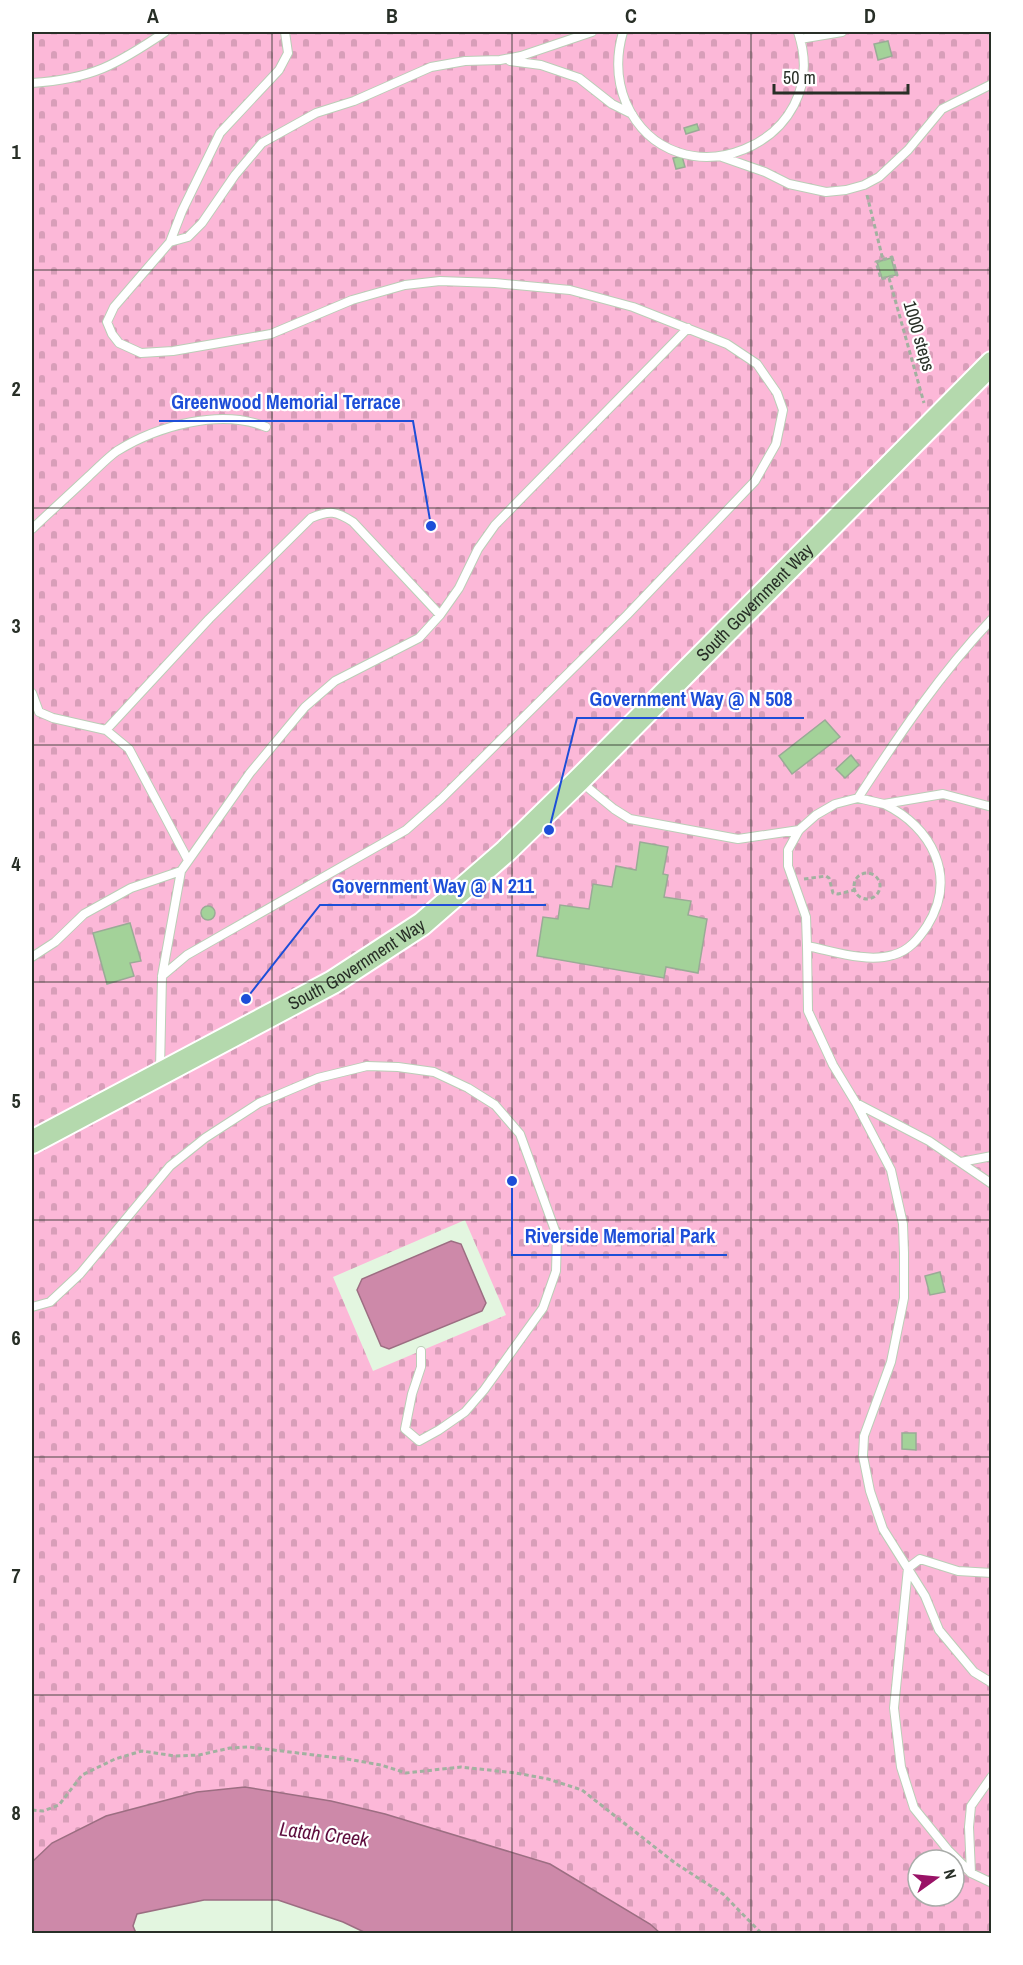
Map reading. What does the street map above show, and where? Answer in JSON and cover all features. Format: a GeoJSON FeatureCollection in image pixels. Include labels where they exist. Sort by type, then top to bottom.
{"type":"FeatureCollection","features":[{"type":"Feature","properties":{"kind":"main road","name":"South Government Way"},"geometry":{"type":"LineString","coordinates":[[32,1142],[333,982],[422,924],[506,851],[579,780],[992,363]]}},
{"type":"Feature","properties":{"kind":"lane"},"geometry":{"type":"LineString","coordinates":[[32,84],[63,81],[97,72],[128,57],[165,32]]}},
{"type":"Feature","properties":{"kind":"lane"},"geometry":{"type":"LineString","coordinates":[[162,976],[187,955],[406,830],[441,799],[619,623],[755,481],[776,444],[783,410],[777,393],[757,364],[727,344],[633,307],[570,290],[495,283],[440,281],[405,285],[352,300],[271,334],[173,351],[141,353],[119,343],[107,322],[114,307],[170,242],[182,211],[220,133],[279,70],[288,53],[285,32]]}},
{"type":"Feature","properties":{"kind":"lane"},"geometry":{"type":"LineString","coordinates":[[500,60],[521,56],[592,32]]}},
{"type":"Feature","properties":{"kind":"lane"},"geometry":{"type":"LineString","coordinates":[[623,32],[618,47],[617,69],[621,91],[633,115],[652,137],[666,146],[698,157],[721,156],[747,150],[762,142],[786,118],[801,88],[804,55],[799,35],[842,32]]}},
{"type":"Feature","properties":{"kind":"lane"},"geometry":{"type":"LineString","coordinates":[[170,242],[188,237],[202,224],[235,175],[262,143],[316,113],[354,101],[431,67],[465,61],[500,60],[541,65],[579,78],[612,104],[633,115]]}},
{"type":"Feature","properties":{"kind":"lane"},"geometry":{"type":"LineString","coordinates":[[721,156],[765,172],[789,184],[826,192],[846,190],[864,185],[879,177],[908,150],[942,109],[992,84]]}},
{"type":"Feature","properties":{"kind":"lane"},"geometry":{"type":"LineString","coordinates":[[160,1074],[162,976],[181,871],[250,772],[305,707],[335,681],[418,638],[440,615],[459,588],[478,549],[495,525],[621,399],[688,328]]}},
{"type":"Feature","properties":{"kind":"lane"},"geometry":{"type":"LineString","coordinates":[[32,529],[115,452],[136,441],[200,420],[227,418],[252,421],[266,427]]}},
{"type":"Feature","properties":{"kind":"lane"},"geometry":{"type":"LineString","coordinates":[[106,730],[208,619],[311,518],[323,513],[338,512],[353,522],[440,615]]}},
{"type":"Feature","properties":{"kind":"lane"},"geometry":{"type":"LineString","coordinates":[[858,798],[915,712],[963,650],[992,619]]}},
{"type":"Feature","properties":{"kind":"lane"},"geometry":{"type":"LineString","coordinates":[[32,693],[39,712],[53,718],[106,730],[129,749],[188,860]]}},
{"type":"Feature","properties":{"kind":"lane"},"geometry":{"type":"LineString","coordinates":[[579,780],[630,819],[738,839],[799,830]]}},
{"type":"Feature","properties":{"kind":"lane"},"geometry":{"type":"LineString","coordinates":[[884,804],[943,794],[992,807]]}},
{"type":"Feature","properties":{"kind":"lane"},"geometry":{"type":"LineString","coordinates":[[807,946],[875,958],[895,955],[918,941],[933,916],[940,893],[940,869],[932,846],[918,827],[900,812],[884,804],[858,798],[835,804],[816,815],[799,830],[788,850],[788,866],[806,917],[808,1011],[833,1065],[891,1170],[903,1224],[903,1298],[891,1362],[864,1436],[863,1456],[870,1491],[884,1529],[925,1596],[939,1630],[974,1672],[992,1683]]}},
{"type":"Feature","properties":{"kind":"lane"},"geometry":{"type":"LineString","coordinates":[[32,957],[55,942],[84,914],[131,888],[181,871]]}},
{"type":"Feature","properties":{"kind":"lane"},"geometry":{"type":"LineString","coordinates":[[32,1307],[50,1302],[80,1274],[170,1166],[205,1137],[259,1103],[318,1078],[367,1066],[398,1067],[434,1072],[468,1088],[495,1105],[520,1134],[557,1236],[556,1271],[543,1308],[508,1359],[465,1413],[419,1441],[405,1429],[412,1394],[421,1367],[421,1351]]}},
{"type":"Feature","properties":{"kind":"lane"},"geometry":{"type":"LineString","coordinates":[[856,1103],[920,1136],[992,1184]]}},
{"type":"Feature","properties":{"kind":"lane"},"geometry":{"type":"LineString","coordinates":[[961,1162],[992,1156]]}},
{"type":"Feature","properties":{"kind":"lane"},"geometry":{"type":"LineString","coordinates":[[992,1573],[958,1571],[920,1559],[908,1568],[894,1708],[902,1767],[914,1808],[948,1850],[971,1873],[992,1883]]}},
{"type":"Feature","properties":{"kind":"lane"},"geometry":{"type":"LineString","coordinates":[[971,1873],[969,1827],[971,1806],[992,1776]]}},
{"type":"Feature","properties":{"kind":"path"},"geometry":{"type":"LineString","coordinates":[[864,185],[883,259]]}},
{"type":"Feature","properties":{"kind":"path"},"geometry":{"type":"LineString","coordinates":[[892,258],[897,276],[889,278],[881,279],[876,262],[892,258]]}},
{"type":"Feature","properties":{"kind":"path","name":"1000 steps"},"geometry":{"type":"LineString","coordinates":[[889,278],[924,402]]}},
{"type":"Feature","properties":{"kind":"path"},"geometry":{"type":"LineString","coordinates":[[788,866],[802,880],[826,876],[829,878],[833,893],[855,890]]}},
{"type":"Feature","properties":{"kind":"path"},"geometry":{"type":"LineString","coordinates":[[863,874],[871,874],[880,882],[879,891],[869,899],[861,897],[855,890],[857,879],[863,874]]}},
{"type":"Feature","properties":{"kind":"path"},"geometry":{"type":"LineString","coordinates":[[32,1810],[42,1811],[60,1804],[82,1775],[115,1759],[142,1751],[175,1756],[200,1755],[230,1748],[249,1747],[347,1759],[381,1765],[406,1773],[461,1767],[516,1773],[548,1779],[582,1790],[675,1863],[723,1894],[762,1934]]}},
{"type":"Feature","properties":{"kind":"green space"},"geometry":{"type":"Polygon","coordinates":[[[32,32],[991,32],[991,1933],[660,1933],[650,1924],[550,1864],[385,1814],[52,1843],[32,1862],[32,32]],[[465,1220],[333,1277],[373,1371],[506,1315],[465,1220]]]}},
{"type":"Feature","properties":{"kind":"water"},"geometry":{"type":"Polygon","coordinates":[[[451,1241],[461,1244],[486,1303],[482,1311],[389,1349],[381,1346],[357,1290],[362,1279],[451,1241]]]}},
{"type":"Feature","properties":{"kind":"water","name":"Latah Creek"},"geometry":{"type":"Polygon","coordinates":[[[245,1787],[331,1801],[385,1814],[550,1864],[650,1924],[660,1933],[366,1933],[343,1922],[278,1900],[204,1900],[137,1914],[133,1926],[136,1933],[32,1933],[32,1862],[52,1843],[106,1816],[197,1792],[245,1787]]]}},
{"type":"Feature","properties":{"kind":"building"},"geometry":{"type":"Polygon","coordinates":[[[888,41],[892,56],[878,60],[874,44],[888,41]]]}},
{"type":"Feature","properties":{"kind":"building"},"geometry":{"type":"Polygon","coordinates":[[[697,124],[699,130],[686,134],[684,128],[697,124]]]}},
{"type":"Feature","properties":{"kind":"building"},"geometry":{"type":"Polygon","coordinates":[[[682,156],[685,167],[676,169],[673,158],[682,156]]]}},
{"type":"Feature","properties":{"kind":"building"},"geometry":{"type":"Polygon","coordinates":[[[891,258],[896,275],[882,278],[877,262],[891,258]]]}},
{"type":"Feature","properties":{"kind":"building"},"geometry":{"type":"Polygon","coordinates":[[[825,720],[840,737],[792,774],[779,756],[825,720]]]}},
{"type":"Feature","properties":{"kind":"building"},"geometry":{"type":"Polygon","coordinates":[[[851,755],[859,765],[845,778],[836,769],[851,755]]]}},
{"type":"Feature","properties":{"kind":"building"},"geometry":{"type":"Polygon","coordinates":[[[640,842],[668,847],[663,874],[668,875],[664,897],[691,901],[688,915],[707,919],[698,973],[666,967],[664,978],[537,956],[543,917],[558,919],[560,905],[589,909],[593,884],[612,887],[616,866],[636,870],[640,842]]]}},
{"type":"Feature","properties":{"kind":"building"},"geometry":{"type":"Polygon","coordinates":[[[205,906],[211,906],[215,913],[211,920],[205,920],[201,916],[201,910],[205,906]]]}},
{"type":"Feature","properties":{"kind":"building"},"geometry":{"type":"Polygon","coordinates":[[[130,923],[141,961],[130,963],[134,976],[107,984],[93,933],[130,923]]]}},
{"type":"Feature","properties":{"kind":"building"},"geometry":{"type":"Polygon","coordinates":[[[940,1272],[945,1292],[930,1295],[925,1276],[940,1272]]]}},
{"type":"Feature","properties":{"kind":"building"},"geometry":{"type":"Polygon","coordinates":[[[902,1433],[916,1433],[916,1450],[902,1449],[902,1433]]]}},
{"type":"Feature","properties":{"kind":"place","name":"Greenwood Memorial Terrace"},"geometry":{"type":"Point","coordinates":[431,526]}},
{"type":"Feature","properties":{"kind":"place","name":"Government Way @ N 508"},"geometry":{"type":"Point","coordinates":[549,830]}},
{"type":"Feature","properties":{"kind":"place","name":"Government Way @ N 211"},"geometry":{"type":"Point","coordinates":[246,999]}},
{"type":"Feature","properties":{"kind":"place","name":"Riverside Memorial Park"},"geometry":{"type":"Point","coordinates":[512,1181]}}]}
